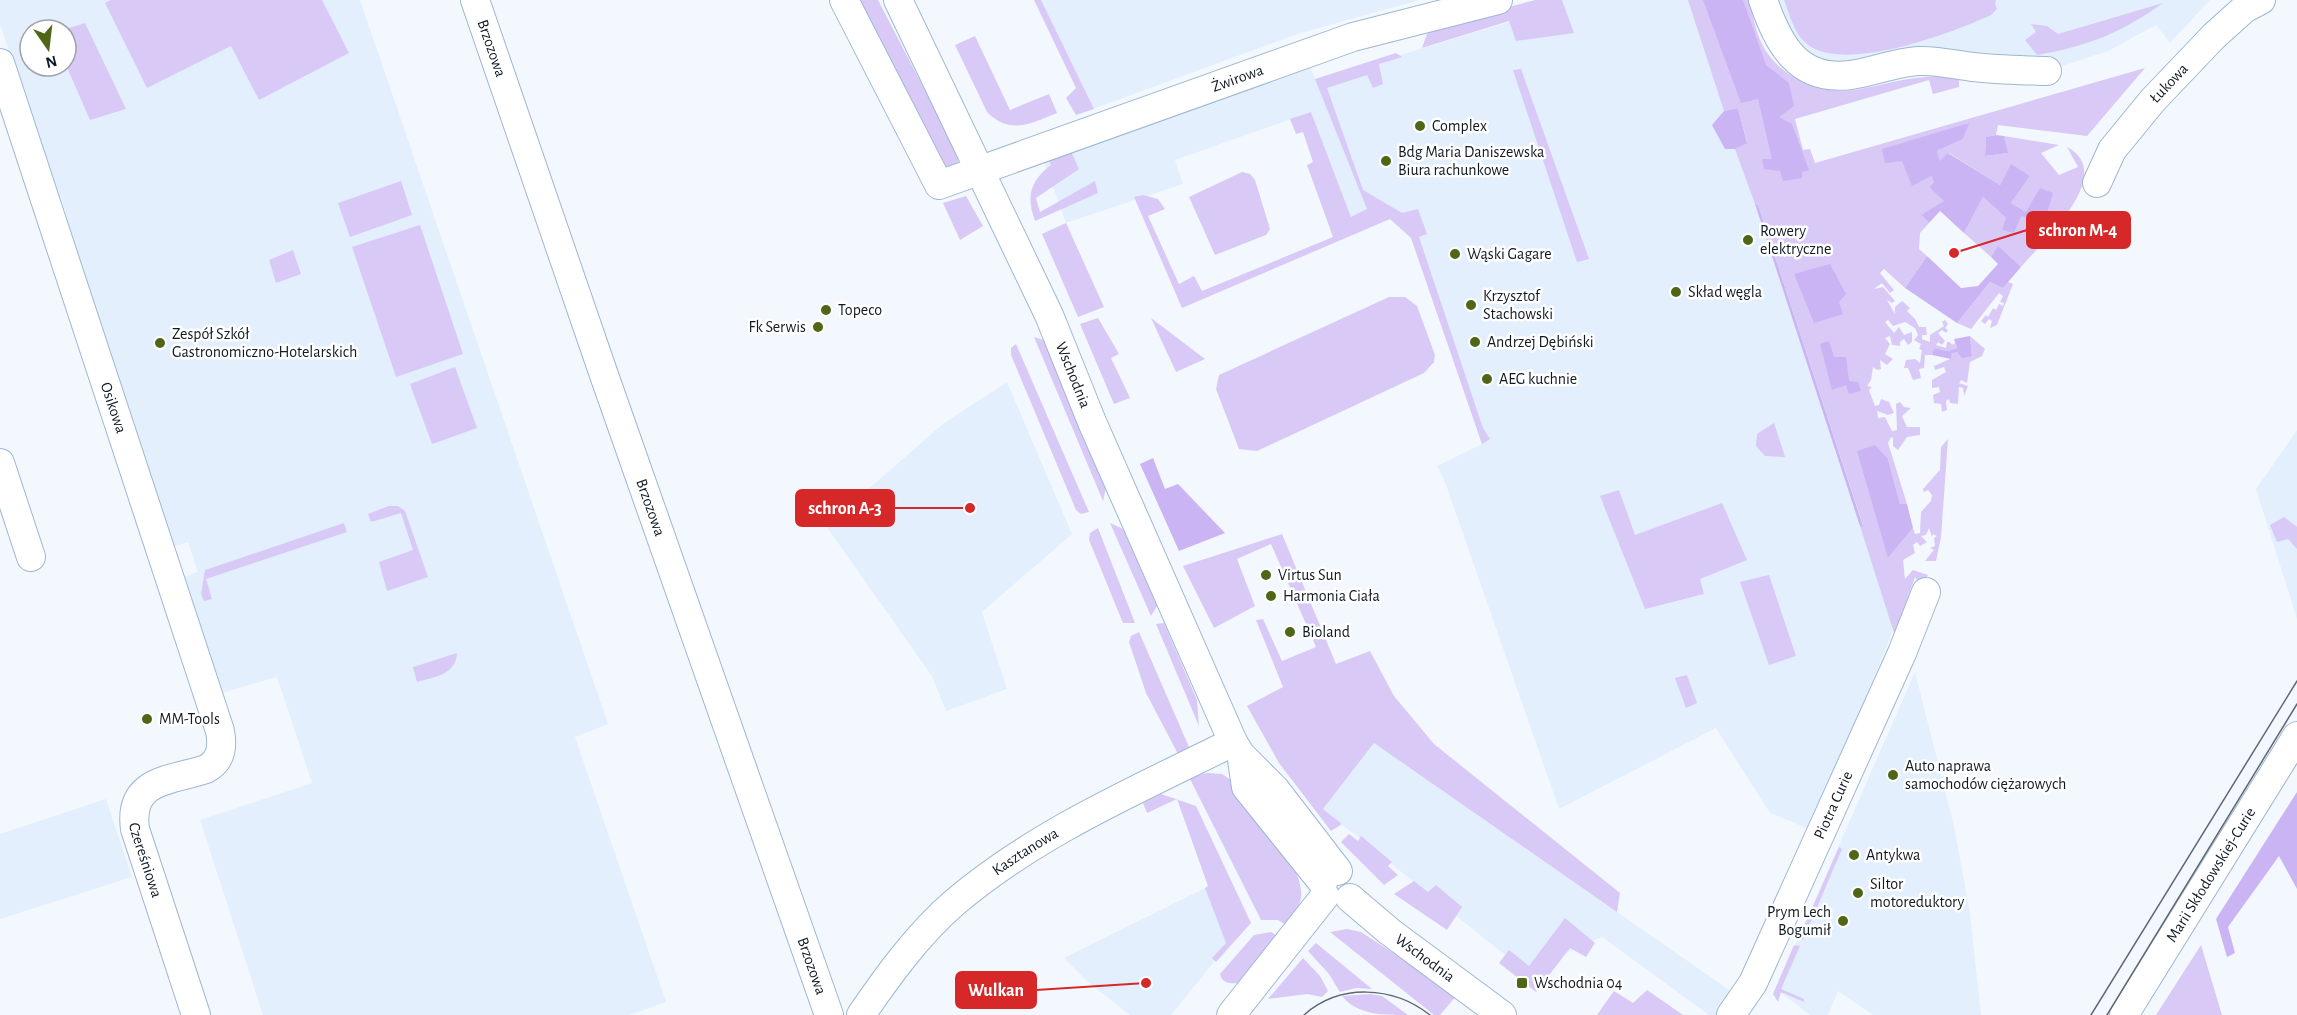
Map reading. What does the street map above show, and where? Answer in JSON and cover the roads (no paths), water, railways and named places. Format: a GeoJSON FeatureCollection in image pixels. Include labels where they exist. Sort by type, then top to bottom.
{"type":"FeatureCollection","features":[{"type":"Feature","properties":{"kind":"street","name":"Brzozowa"},"geometry":{"type":"LineString","coordinates":[[476,0],[600,364],[829,1015]]}},
{"type":"Feature","properties":{"kind":"street","name":"Żwirowa"},"geometry":{"type":"LineString","coordinates":[[844,0],[939,185],[1353,38],[1498,0]]}},
{"type":"Feature","properties":{"kind":"street","name":"Wschodnia"},"geometry":{"type":"LineString","coordinates":[[898,0],[1049,315],[1096,431],[1237,749],[1246,787],[1336,890],[1502,1015]]}},
{"type":"Feature","properties":{"kind":"street"},"geometry":{"type":"LineString","coordinates":[[1763,0],[1774,31],[1787,53],[1809,69],[1823,74],[1851,75],[1918,61],[1991,69],[2047,71]]}},
{"type":"Feature","properties":{"kind":"street","name":"Łukowa"},"geometry":{"type":"LineString","coordinates":[[2097,183],[2112,150],[2153,100],[2214,36],[2244,9],[2261,0]]}},
{"type":"Feature","properties":{"kind":"street","name":"Osikowa"},"geometry":{"type":"LineString","coordinates":[[0,63],[213,710],[221,736],[220,754]]}},
{"type":"Feature","properties":{"kind":"street"},"geometry":{"type":"LineString","coordinates":[[0,463],[31,557]]}},
{"type":"Feature","properties":{"kind":"street","name":"Piotra Curie"},"geometry":{"type":"LineString","coordinates":[[1731,1015],[1753,983],[1902,653],[1926,592]]}},
{"type":"Feature","properties":{"kind":"street","name":"Marii Skłodowskiej-Curie"},"geometry":{"type":"LineString","coordinates":[[2124,1015],[2297,736]]}},
{"type":"Feature","properties":{"kind":"street","name":"Kasztanowa"},"geometry":{"type":"LineString","coordinates":[[861,1015],[942,915],[979,884],[1058,831],[1237,749]]}},
{"type":"Feature","properties":{"kind":"street","name":"Czereśniowa"},"geometry":{"type":"LineString","coordinates":[[196,1015],[135,829],[135,806],[139,796],[148,788],[206,769],[214,764],[220,754]]}},
{"type":"Feature","properties":{"kind":"street"},"geometry":{"type":"LineString","coordinates":[[1231,1015],[1336,890]]}},
{"type":"Feature","properties":{"kind":"street"},"geometry":{"type":"LineString","coordinates":[[1242,1015],[1281,975],[1336,890]]}},
{"type":"Feature","properties":{"kind":"tram line"},"geometry":{"type":"LineString","coordinates":[[2091,1015],[2297,681]]}},
{"type":"Feature","properties":{"kind":"tram line"},"geometry":{"type":"LineString","coordinates":[[2107,1015],[2297,704]]}},
{"type":"Feature","properties":{"kind":"tram line"},"geometry":{"type":"LineString","coordinates":[[1304,1015],[1334,997],[1367,992],[1400,998],[1430,1015]]}},
{"type":"Feature","properties":{"kind":"place","name":"Complex"},"geometry":{"type":"Point","coordinates":[1420,126]}},
{"type":"Feature","properties":{"kind":"place","name":"Bdg Maria Daniszewska Biura rachunkowe"},"geometry":{"type":"Point","coordinates":[1386,161]}},
{"type":"Feature","properties":{"kind":"place","name":"Rowery elektryczne"},"geometry":{"type":"Point","coordinates":[1748,240]}},
{"type":"Feature","properties":{"kind":"place","name":"schron M-4"},"geometry":{"type":"Point","coordinates":[1954,253]}},
{"type":"Feature","properties":{"kind":"place","name":"Wąski Gagare"},"geometry":{"type":"Point","coordinates":[1455,254]}},
{"type":"Feature","properties":{"kind":"place","name":"Skład węgla"},"geometry":{"type":"Point","coordinates":[1676,292]}},
{"type":"Feature","properties":{"kind":"place","name":"Krzysztof Stachowski"},"geometry":{"type":"Point","coordinates":[1471,305]}},
{"type":"Feature","properties":{"kind":"place","name":"Topeco"},"geometry":{"type":"Point","coordinates":[826,310]}},
{"type":"Feature","properties":{"kind":"place","name":"Fk Serwis"},"geometry":{"type":"Point","coordinates":[818,327]}},
{"type":"Feature","properties":{"kind":"place","name":"Andrzej Dębiński"},"geometry":{"type":"Point","coordinates":[1475,342]}},
{"type":"Feature","properties":{"kind":"place","name":"Zespół Szkół Gastronomiczno-Hotelarskich"},"geometry":{"type":"Point","coordinates":[160,343]}},
{"type":"Feature","properties":{"kind":"place","name":"AEG kuchnie"},"geometry":{"type":"Point","coordinates":[1487,379]}},
{"type":"Feature","properties":{"kind":"place","name":"schron A-3"},"geometry":{"type":"Point","coordinates":[970,508]}},
{"type":"Feature","properties":{"kind":"place","name":"Virtus Sun"},"geometry":{"type":"Point","coordinates":[1266,575]}},
{"type":"Feature","properties":{"kind":"place","name":"Harmonia Ciała"},"geometry":{"type":"Point","coordinates":[1271,596]}},
{"type":"Feature","properties":{"kind":"place","name":"Bioland"},"geometry":{"type":"Point","coordinates":[1290,632]}},
{"type":"Feature","properties":{"kind":"place","name":"MM-Tools"},"geometry":{"type":"Point","coordinates":[147,719]}},
{"type":"Feature","properties":{"kind":"place","name":"Auto naprawa samochodów ciężarowych"},"geometry":{"type":"Point","coordinates":[1893,775]}},
{"type":"Feature","properties":{"kind":"place","name":"Antykwa"},"geometry":{"type":"Point","coordinates":[1854,855]}},
{"type":"Feature","properties":{"kind":"place","name":"Siltor motoreduktory"},"geometry":{"type":"Point","coordinates":[1858,893]}},
{"type":"Feature","properties":{"kind":"place","name":"Prym Lech Bogumił"},"geometry":{"type":"Point","coordinates":[1843,921]}},
{"type":"Feature","properties":{"kind":"place","name":"Wulkan"},"geometry":{"type":"Point","coordinates":[1146,983]}},
{"type":"Feature","properties":{"kind":"place","name":"Wschodnia 04"},"geometry":{"type":"Point","coordinates":[1522,983]}}]}
